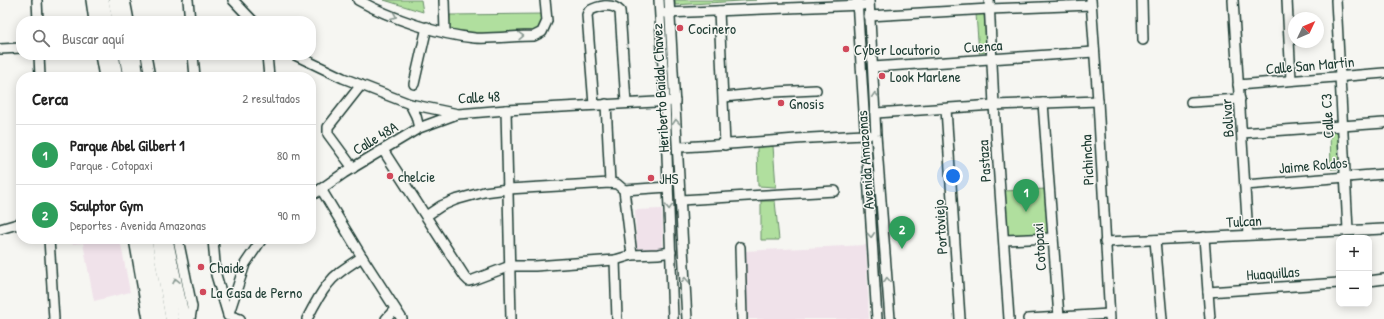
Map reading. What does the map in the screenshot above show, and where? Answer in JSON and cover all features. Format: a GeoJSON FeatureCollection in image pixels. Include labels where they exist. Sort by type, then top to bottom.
{"type":"FeatureCollection","features":[{"type":"Feature","properties":{"kind":"highway"},"geometry":{"type":"LineString","coordinates":[[102,0],[105,16]]}},
{"type":"Feature","properties":{"kind":"highway"},"geometry":{"type":"LineString","coordinates":[[115,0],[118,16]]}},
{"type":"Feature","properties":{"kind":"highway"},"geometry":{"type":"LineString","coordinates":[[113,60],[115,72]]}},
{"type":"Feature","properties":{"kind":"highway"},"geometry":{"type":"LineString","coordinates":[[127,60],[129,72]]}},
{"type":"Feature","properties":{"kind":"highway"},"geometry":{"type":"LineString","coordinates":[[146,244],[159,319]]}},
{"type":"Feature","properties":{"kind":"highway"},"geometry":{"type":"LineString","coordinates":[[159,244],[172,319]]}},
{"type":"Feature","properties":{"kind":"main road"},"geometry":{"type":"LineString","coordinates":[[92,0],[94,16]]}},
{"type":"Feature","properties":{"kind":"main road"},"geometry":{"type":"LineString","coordinates":[[124,0],[127,16]]}},
{"type":"Feature","properties":{"kind":"main road"},"geometry":{"type":"LineString","coordinates":[[102,60],[104,72]]}},
{"type":"Feature","properties":{"kind":"main road"},"geometry":{"type":"LineString","coordinates":[[136,60],[137,72]]}},
{"type":"Feature","properties":{"kind":"main road"},"geometry":{"type":"LineString","coordinates":[[136,244],[149,319]]}},
{"type":"Feature","properties":{"kind":"main road"},"geometry":{"type":"LineString","coordinates":[[168,244],[184,319]]}},
{"type":"Feature","properties":{"kind":"street"},"geometry":{"type":"LineString","coordinates":[[37,0],[38,16]]}},
{"type":"Feature","properties":{"kind":"street"},"geometry":{"type":"LineString","coordinates":[[188,0],[190,16]]}},
{"type":"Feature","properties":{"kind":"street"},"geometry":{"type":"LineString","coordinates":[[358,0],[408,22],[475,38],[534,36],[542,32],[547,21],[545,0]]}},
{"type":"Feature","properties":{"kind":"street"},"geometry":{"type":"LineString","coordinates":[[444,0],[445,32]]}},
{"type":"Feature","properties":{"kind":"street","name":"Heriberto Baidal Chavez"},"geometry":{"type":"LineString","coordinates":[[660,0],[673,319]]}},
{"type":"Feature","properties":{"kind":"street","name":"Heriberto Baidal Chavez"},"geometry":{"type":"LineString","coordinates":[[669,0],[687,319]]}},
{"type":"Feature","properties":{"kind":"street"},"geometry":{"type":"LineString","coordinates":[[1142,0],[1143,40]]}},
{"type":"Feature","properties":{"kind":"street","name":"Bolivar"},"geometry":{"type":"LineString","coordinates":[[1233,0],[1248,235]]}},
{"type":"Feature","properties":{"kind":"street"},"geometry":{"type":"LineString","coordinates":[[1287,0],[1291,80]]}},
{"type":"Feature","properties":{"kind":"street","name":"Calle C3"},"geometry":{"type":"LineString","coordinates":[[1336,0],[1348,230]]}},
{"type":"Feature","properties":{"kind":"street"},"geometry":{"type":"LineString","coordinates":[[232,1],[248,16]]}},
{"type":"Feature","properties":{"kind":"street","name":"Avenida Amazonas"},"geometry":{"type":"LineString","coordinates":[[857,3],[864,136],[877,319]]}},
{"type":"Feature","properties":{"kind":"street"},"geometry":{"type":"LineString","coordinates":[[660,14],[869,3]]}},
{"type":"Feature","properties":{"kind":"street","name":"Avenida Amazonas"},"geometry":{"type":"LineString","coordinates":[[869,3],[876,135],[890,319]]}},
{"type":"Feature","properties":{"kind":"street"},"geometry":{"type":"LineString","coordinates":[[870,16],[989,4],[1091,3]]}},
{"type":"Feature","properties":{"kind":"street","name":"Pichincha"},"geometry":{"type":"LineString","coordinates":[[1091,3],[1098,101],[1109,316]]}},
{"type":"Feature","properties":{"kind":"street","name":"Pastaza"},"geometry":{"type":"LineString","coordinates":[[989,4],[994,105],[1010,319]]}},
{"type":"Feature","properties":{"kind":"street"},"geometry":{"type":"LineString","coordinates":[[594,105],[587,15],[589,11],[606,5],[616,7],[620,11],[626,103]]}},
{"type":"Feature","properties":{"kind":"street"},"geometry":{"type":"LineString","coordinates":[[719,11],[725,145]]}},
{"type":"Feature","properties":{"kind":"street"},"geometry":{"type":"LineString","coordinates":[[414,84],[427,27]]}},
{"type":"Feature","properties":{"kind":"street"},"geometry":{"type":"LineString","coordinates":[[0,50],[16,48]]}},
{"type":"Feature","properties":{"kind":"street","name":"Cuenca"},"geometry":{"type":"LineString","coordinates":[[873,67],[1094,52]]}},
{"type":"Feature","properties":{"kind":"street"},"geometry":{"type":"LineString","coordinates":[[39,60],[40,72]]}},
{"type":"Feature","properties":{"kind":"street"},"geometry":{"type":"LineString","coordinates":[[147,60],[149,72]]}},
{"type":"Feature","properties":{"kind":"street"},"geometry":{"type":"LineString","coordinates":[[194,60],[195,72]]}},
{"type":"Feature","properties":{"kind":"street"},"geometry":{"type":"LineString","coordinates":[[267,60],[269,72]]}},
{"type":"Feature","properties":{"kind":"street","name":"Calle 48"},"geometry":{"type":"LineString","coordinates":[[305,60],[335,75],[410,104],[458,114],[675,101]]}},
{"type":"Feature","properties":{"kind":"street","name":"Calle San Martin"},"geometry":{"type":"LineString","coordinates":[[1238,85],[1384,73]]}},
{"type":"Feature","properties":{"kind":"street"},"geometry":{"type":"LineString","coordinates":[[353,168],[328,134],[327,130],[361,85]]}},
{"type":"Feature","properties":{"kind":"street"},"geometry":{"type":"LineString","coordinates":[[724,97],[816,90]]}},
{"type":"Feature","properties":{"kind":"street"},"geometry":{"type":"LineString","coordinates":[[1190,102],[1240,100]]}},
{"type":"Feature","properties":{"kind":"street"},"geometry":{"type":"LineString","coordinates":[[876,113],[994,105],[1098,101]]}},
{"type":"Feature","properties":{"kind":"street","name":"Cotopaxi"},"geometry":{"type":"LineString","coordinates":[[1043,103],[1059,317]]}},
{"type":"Feature","properties":{"kind":"street"},"geometry":{"type":"LineString","coordinates":[[410,104],[416,116],[419,128]]}},
{"type":"Feature","properties":{"kind":"street"},"geometry":{"type":"LineString","coordinates":[[606,104],[610,183]]}},
{"type":"Feature","properties":{"kind":"street","name":"Portoviejo"},"geometry":{"type":"LineString","coordinates":[[946,109],[960,319]]}},
{"type":"Feature","properties":{"kind":"street"},"geometry":{"type":"LineString","coordinates":[[506,110],[511,319]]}},
{"type":"Feature","properties":{"kind":"street","name":"Calle 48A"},"geometry":{"type":"LineString","coordinates":[[316,192],[419,128],[458,114]]}},
{"type":"Feature","properties":{"kind":"street"},"geometry":{"type":"LineString","coordinates":[[1242,132],[1384,123]]}},
{"type":"Feature","properties":{"kind":"street"},"geometry":{"type":"LineString","coordinates":[[678,147],[725,145],[818,137],[876,135]]}},
{"type":"Feature","properties":{"kind":"street"},"geometry":{"type":"LineString","coordinates":[[383,150],[469,281],[510,266],[535,266],[615,260],[632,255],[671,252]]}},
{"type":"Feature","properties":{"kind":"street","name":"Jaime Roldos"},"geometry":{"type":"LineString","coordinates":[[1245,185],[1384,174]]}},
{"type":"Feature","properties":{"kind":"street"},"geometry":{"type":"LineString","coordinates":[[426,216],[441,206],[455,200],[484,192],[508,189],[610,183],[617,184],[624,190],[632,255]]}},
{"type":"Feature","properties":{"kind":"street"},"geometry":{"type":"LineString","coordinates":[[624,190],[668,187]]}},
{"type":"Feature","properties":{"kind":"street"},"geometry":{"type":"LineString","coordinates":[[321,189],[402,319]]}},
{"type":"Feature","properties":{"kind":"street"},"geometry":{"type":"LineString","coordinates":[[681,200],[835,191]]}},
{"type":"Feature","properties":{"kind":"street"},"geometry":{"type":"LineString","coordinates":[[0,229],[16,224]]}},
{"type":"Feature","properties":{"kind":"street"},"geometry":{"type":"LineString","coordinates":[[1384,229],[1384,236]]}},
{"type":"Feature","properties":{"kind":"street","name":"Tulcan"},"geometry":{"type":"LineString","coordinates":[[1105,242],[1384,229]]}},
{"type":"Feature","properties":{"kind":"street"},"geometry":{"type":"LineString","coordinates":[[1204,237],[1210,319]]}},
{"type":"Feature","properties":{"kind":"street"},"geometry":{"type":"LineString","coordinates":[[1004,240],[1053,238]]}},
{"type":"Feature","properties":{"kind":"street"},"geometry":{"type":"LineString","coordinates":[[1155,240],[1162,319]]}},
{"type":"Feature","properties":{"kind":"street"},"geometry":{"type":"LineString","coordinates":[[49,244],[54,319]]}},
{"type":"Feature","properties":{"kind":"street"},"geometry":{"type":"LineString","coordinates":[[179,244],[192,307],[190,319]]}},
{"type":"Feature","properties":{"kind":"street"},"geometry":{"type":"LineString","coordinates":[[213,244],[216,275],[228,317]]}},
{"type":"Feature","properties":{"kind":"street"},"geometry":{"type":"LineString","coordinates":[[228,317],[245,264],[259,244]]}},
{"type":"Feature","properties":{"kind":"street"},"geometry":{"type":"LineString","coordinates":[[740,247],[742,319]]}},
{"type":"Feature","properties":{"kind":"street"},"geometry":{"type":"LineString","coordinates":[[307,319],[328,283],[341,271],[362,257]]}},
{"type":"Feature","properties":{"kind":"street"},"geometry":{"type":"LineString","coordinates":[[615,260],[617,319]]}},
{"type":"Feature","properties":{"kind":"street"},"geometry":{"type":"LineString","coordinates":[[1372,281],[1384,280]]}},
{"type":"Feature","properties":{"kind":"street","name":"Huaquillas"},"geometry":{"type":"LineString","coordinates":[[1208,292],[1336,283]]}},
{"type":"Feature","properties":{"kind":"street"},"geometry":{"type":"LineString","coordinates":[[386,319],[395,309]]}},
{"type":"Feature","properties":{"kind":"street"},"geometry":{"type":"LineString","coordinates":[[1028,319],[1109,316]]}},
{"type":"Feature","properties":{"kind":"street"},"geometry":{"type":"LineString","coordinates":[[228,317],[240,319]]}},
{"type":"Feature","properties":{"kind":"shaded area"},"geometry":{"type":"Polygon","coordinates":[[[662,209],[663,249],[637,250],[635,210],[662,209]]]}},
{"type":"Feature","properties":{"kind":"shaded area"},"geometry":{"type":"Polygon","coordinates":[[[83,244],[121,244],[130,292],[94,301],[83,244]]]}},
{"type":"Feature","properties":{"kind":"shaded area"},"geometry":{"type":"Polygon","coordinates":[[[866,245],[869,319],[746,319],[743,251],[866,245]]]}},
{"type":"Feature","properties":{"kind":"green space"},"geometry":{"type":"Polygon","coordinates":[[[384,0],[421,0],[423,12],[384,0]]]}},
{"type":"Feature","properties":{"kind":"green space"},"geometry":{"type":"Polygon","coordinates":[[[675,0],[757,0],[675,5],[675,0]]]}},
{"type":"Feature","properties":{"kind":"green space"},"geometry":{"type":"Polygon","coordinates":[[[984,13],[987,52],[979,53],[976,14],[984,13]]]}},
{"type":"Feature","properties":{"kind":"green space"},"geometry":{"type":"Polygon","coordinates":[[[545,14],[542,32],[495,37],[449,33],[450,15],[545,14]]]}},
{"type":"Feature","properties":{"kind":"green space"},"geometry":{"type":"Polygon","coordinates":[[[1330,129],[1338,129],[1341,169],[1331,169],[1330,129]]]}},
{"type":"Feature","properties":{"kind":"green space"},"geometry":{"type":"Polygon","coordinates":[[[773,146],[776,187],[758,186],[757,147],[773,146]]]}},
{"type":"Feature","properties":{"kind":"green space"},"geometry":{"type":"Polygon","coordinates":[[[1046,189],[1048,234],[1008,237],[1004,191],[1046,189]]]}},
{"type":"Feature","properties":{"kind":"green space"},"geometry":{"type":"Polygon","coordinates":[[[761,201],[775,201],[779,240],[761,240],[761,201]]]}},
{"type":"Feature","properties":{"kind":"place","name":"Cocinero"},"geometry":{"type":"Point","coordinates":[680,28]}},
{"type":"Feature","properties":{"kind":"place","name":"Cyber Locutorio"},"geometry":{"type":"Point","coordinates":[846,49]}},
{"type":"Feature","properties":{"kind":"place","name":"Look Marlene"},"geometry":{"type":"Point","coordinates":[882,76]}},
{"type":"Feature","properties":{"kind":"place","name":"Gnosis"},"geometry":{"type":"Point","coordinates":[781,103]}},
{"type":"Feature","properties":{"kind":"place","name":"chelcie"},"geometry":{"type":"Point","coordinates":[390,176]}},
{"type":"Feature","properties":{"kind":"place","name":"JHS"},"geometry":{"type":"Point","coordinates":[651,178]}},
{"type":"Feature","properties":{"kind":"place","name":"Parque Abel Gilbert 1"},"geometry":{"type":"Point","coordinates":[1026,212]}},
{"type":"Feature","properties":{"kind":"place","name":"Sculptor Gym"},"geometry":{"type":"Point","coordinates":[902,249]}},
{"type":"Feature","properties":{"kind":"place","name":"Chaide"},"geometry":{"type":"Point","coordinates":[201,267]}},
{"type":"Feature","properties":{"kind":"place","name":"La Casa de Perno"},"geometry":{"type":"Point","coordinates":[203,292]}}]}
